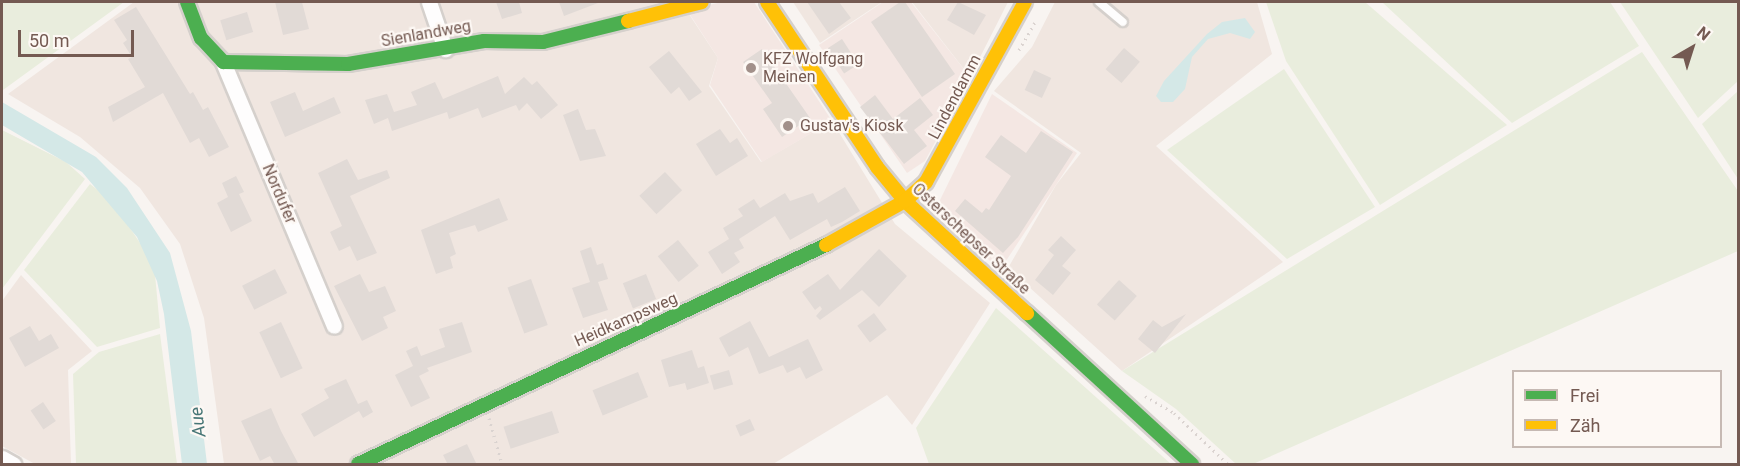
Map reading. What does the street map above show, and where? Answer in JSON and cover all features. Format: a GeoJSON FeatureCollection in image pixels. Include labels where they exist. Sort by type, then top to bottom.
{"type":"FeatureCollection","features":[{"type":"Feature","properties":{"kind":"street"},"geometry":{"type":"LineString","coordinates":[[429,2],[445,49]]}},
{"type":"Feature","properties":{"kind":"street","name":"Sienlandweg"},"geometry":{"type":"LineString","coordinates":[[223,62],[348,63],[484,41],[543,42],[702,2]]}},
{"type":"Feature","properties":{"kind":"street","name":"Osterschepser Straße"},"geometry":{"type":"LineString","coordinates":[[767,2],[877,167],[905,201],[1192,465]]}},
{"type":"Feature","properties":{"kind":"street","name":"Lindendamm"},"geometry":{"type":"LineString","coordinates":[[905,201],[926,182],[1025,2]]}},
{"type":"Feature","properties":{"kind":"street"},"geometry":{"type":"LineString","coordinates":[[185,4],[201,38],[223,62]]}},
{"type":"Feature","properties":{"kind":"street","name":"Nordufer"},"geometry":{"type":"LineString","coordinates":[[223,62],[334,326]]}},
{"type":"Feature","properties":{"kind":"street","name":"Heidkampsweg"},"geometry":{"type":"LineString","coordinates":[[358,465],[485,402],[797,261],[905,201]]}},
{"type":"Feature","properties":{"kind":"street"},"geometry":{"type":"LineString","coordinates":[[2,458],[13,465]]}},
{"type":"Feature","properties":{"kind":"lane"},"geometry":{"type":"LineString","coordinates":[[1099,2],[1123,22]]}},
{"type":"Feature","properties":{"kind":"path"},"geometry":{"type":"LineString","coordinates":[[485,402],[502,465]]}},
{"type":"Feature","properties":{"kind":"shaded area"},"geometry":{"type":"Polygon","coordinates":[[[134,2],[681,2],[718,58],[709,86],[761,162],[832,121],[895,224],[990,303],[912,425],[887,395],[773,464],[224,464],[204,318],[180,244],[140,188],[80,137],[8,94],[134,2]]]}},
{"type":"Feature","properties":{"kind":"shaded area"},"geometry":{"type":"Polygon","coordinates":[[[722,2],[754,2],[832,121],[762,162],[710,85],[718,58],[687,10],[722,2]]]}},
{"type":"Feature","properties":{"kind":"shaded area"},"geometry":{"type":"Polygon","coordinates":[[[793,2],[882,2],[820,43],[793,2]]]}},
{"type":"Feature","properties":{"kind":"shaded area"},"geometry":{"type":"Polygon","coordinates":[[[883,2],[911,2],[970,77],[925,161],[907,173],[819,45],[883,2]]]}},
{"type":"Feature","properties":{"kind":"shaded area"},"geometry":{"type":"Polygon","coordinates":[[[912,2],[1008,2],[970,77],[912,2]]]}},
{"type":"Feature","properties":{"kind":"shaded area"},"geometry":{"type":"Polygon","coordinates":[[[1055,2],[1257,2],[1272,54],[1156,146],[1283,262],[1122,371],[1008,268],[1056,185],[1081,153],[994,91],[1032,47],[1055,2]]]}},
{"type":"Feature","properties":{"kind":"shaded area"},"geometry":{"type":"Polygon","coordinates":[[[992,94],[1077,153],[1000,270],[943,218],[940,200],[992,94]]]}},
{"type":"Feature","properties":{"kind":"shaded area"},"geometry":{"type":"Polygon","coordinates":[[[21,275],[92,351],[68,370],[71,464],[35,464],[2,446],[2,301],[21,275]]]}},
{"type":"Feature","properties":{"kind":"green space"},"geometry":{"type":"Polygon","coordinates":[[[2,2],[124,2],[3,90],[2,2]]]}},
{"type":"Feature","properties":{"kind":"green space"},"geometry":{"type":"Polygon","coordinates":[[[1266,2],[1365,2],[1507,125],[1380,205],[1286,61],[1266,2]]]}},
{"type":"Feature","properties":{"kind":"green space"},"geometry":{"type":"Polygon","coordinates":[[[1382,2],[1610,2],[1639,46],[1512,123],[1382,2]]]}},
{"type":"Feature","properties":{"kind":"green space"},"geometry":{"type":"Polygon","coordinates":[[[1620,2],[1738,2],[1738,81],[1698,118],[1620,2]]]}},
{"type":"Feature","properties":{"kind":"green space"},"geometry":{"type":"Polygon","coordinates":[[[1642,52],[1738,191],[1738,251],[1253,464],[1236,464],[1176,409],[1122,371],[1642,52]]]}},
{"type":"Feature","properties":{"kind":"green space"},"geometry":{"type":"Polygon","coordinates":[[[1284,69],[1375,207],[1287,259],[1167,150],[1284,69]]]}},
{"type":"Feature","properties":{"kind":"green space"},"geometry":{"type":"Polygon","coordinates":[[[1738,91],[1738,179],[1702,124],[1738,91]]]}},
{"type":"Feature","properties":{"kind":"green space"},"geometry":{"type":"Polygon","coordinates":[[[2,130],[66,162],[85,179],[2,289],[2,130]]]}},
{"type":"Feature","properties":{"kind":"green space"},"geometry":{"type":"Polygon","coordinates":[[[90,184],[112,201],[154,264],[160,328],[97,347],[24,270],[90,184]]]}},
{"type":"Feature","properties":{"kind":"green space"},"geometry":{"type":"Polygon","coordinates":[[[996,308],[1171,464],[929,464],[916,428],[996,308]]]}},
{"type":"Feature","properties":{"kind":"green space"},"geometry":{"type":"Polygon","coordinates":[[[160,334],[177,464],[76,464],[73,374],[99,352],[160,334]]]}},
{"type":"Feature","properties":{"kind":"water"},"geometry":{"type":"Polygon","coordinates":[[[1245,18],[1255,32],[1250,39],[1230,33],[1208,39],[1192,57],[1185,89],[1173,102],[1161,102],[1156,96],[1164,81],[1207,34],[1222,22],[1245,18]]]}},
{"type":"Feature","properties":{"kind":"water","name":"Aue"},"geometry":{"type":"Polygon","coordinates":[[[2,102],[96,157],[127,188],[170,253],[191,331],[207,464],[182,464],[164,314],[157,281],[137,237],[82,172],[2,125],[2,102]]]}},
{"type":"Feature","properties":{"kind":"building"},"geometry":{"type":"Polygon","coordinates":[[[275,2],[302,2],[309,29],[283,35],[275,2]]]}},
{"type":"Feature","properties":{"kind":"building"},"geometry":{"type":"Polygon","coordinates":[[[496,2],[519,2],[522,13],[502,19],[496,2]]]}},
{"type":"Feature","properties":{"kind":"building"},"geometry":{"type":"Polygon","coordinates":[[[559,2],[598,2],[598,3],[564,16],[559,2]]]}},
{"type":"Feature","properties":{"kind":"building"},"geometry":{"type":"Polygon","coordinates":[[[807,2],[839,2],[851,18],[829,34],[807,2]]]}},
{"type":"Feature","properties":{"kind":"building"},"geometry":{"type":"Polygon","coordinates":[[[900,2],[905,2],[955,74],[922,97],[871,22],[900,2]]]}},
{"type":"Feature","properties":{"kind":"building"},"geometry":{"type":"Polygon","coordinates":[[[958,2],[986,15],[974,35],[947,20],[958,2]]]}},
{"type":"Feature","properties":{"kind":"building"},"geometry":{"type":"Polygon","coordinates":[[[136,7],[190,94],[193,92],[203,110],[208,107],[229,147],[209,157],[199,138],[190,143],[163,93],[113,122],[108,107],[145,87],[128,59],[132,57],[123,43],[127,40],[114,20],[136,7]]]}},
{"type":"Feature","properties":{"kind":"building"},"geometry":{"type":"Polygon","coordinates":[[[247,12],[253,32],[226,40],[220,20],[247,12]]]}},
{"type":"Feature","properties":{"kind":"building"},"geometry":{"type":"Polygon","coordinates":[[[842,39],[858,64],[844,73],[828,48],[842,39]]]}},
{"type":"Feature","properties":{"kind":"building"},"geometry":{"type":"Polygon","coordinates":[[[1124,48],[1140,62],[1121,83],[1106,69],[1124,48]]]}},
{"type":"Feature","properties":{"kind":"building"},"geometry":{"type":"Polygon","coordinates":[[[762,49],[810,118],[782,137],[763,109],[772,103],[743,62],[762,49]]]}},
{"type":"Feature","properties":{"kind":"building"},"geometry":{"type":"Polygon","coordinates":[[[669,51],[702,92],[689,101],[679,87],[671,94],[649,67],[669,51]]]}},
{"type":"Feature","properties":{"kind":"building"},"geometry":{"type":"Polygon","coordinates":[[[1034,70],[1051,78],[1042,98],[1025,90],[1034,70]]]}},
{"type":"Feature","properties":{"kind":"building"},"geometry":{"type":"Polygon","coordinates":[[[498,76],[505,94],[524,77],[532,85],[537,81],[558,105],[541,119],[527,103],[519,111],[516,105],[482,118],[478,108],[449,119],[447,112],[392,131],[388,118],[374,124],[365,100],[387,94],[394,112],[417,105],[411,92],[435,82],[443,99],[498,76]]]}},
{"type":"Feature","properties":{"kind":"building"},"geometry":{"type":"Polygon","coordinates":[[[295,92],[303,111],[334,97],[341,113],[285,137],[270,102],[295,92]]]}},
{"type":"Feature","properties":{"kind":"building"},"geometry":{"type":"Polygon","coordinates":[[[875,95],[893,119],[920,98],[933,115],[914,130],[927,146],[904,164],[860,107],[875,95]]]}},
{"type":"Feature","properties":{"kind":"building"},"geometry":{"type":"Polygon","coordinates":[[[578,109],[586,130],[595,129],[606,156],[580,161],[563,115],[578,109]]]}},
{"type":"Feature","properties":{"kind":"building"},"geometry":{"type":"Polygon","coordinates":[[[720,129],[730,143],[737,138],[748,156],[716,176],[696,144],[720,129]]]}},
{"type":"Feature","properties":{"kind":"building"},"geometry":{"type":"Polygon","coordinates":[[[1041,131],[1073,152],[1018,237],[1003,253],[955,211],[965,199],[982,213],[986,208],[989,210],[1011,176],[985,157],[1001,135],[1026,153],[1041,131]]]}},
{"type":"Feature","properties":{"kind":"building"},"geometry":{"type":"Polygon","coordinates":[[[347,159],[358,180],[387,170],[390,178],[350,196],[377,253],[357,261],[350,246],[339,251],[330,232],[342,226],[318,173],[347,159]]]}},
{"type":"Feature","properties":{"kind":"building"},"geometry":{"type":"Polygon","coordinates":[[[665,172],[682,190],[656,214],[639,196],[665,172]]]}},
{"type":"Feature","properties":{"kind":"building"},"geometry":{"type":"Polygon","coordinates":[[[236,176],[244,192],[239,194],[252,221],[231,232],[217,203],[228,197],[222,183],[236,176]]]}},
{"type":"Feature","properties":{"kind":"building"},"geometry":{"type":"Polygon","coordinates":[[[845,187],[860,211],[842,222],[831,227],[827,219],[790,240],[775,216],[739,239],[744,248],[734,253],[740,262],[722,274],[708,252],[729,239],[723,228],[743,216],[738,209],[754,199],[760,208],[785,193],[790,201],[813,193],[818,203],[845,187]]]}},
{"type":"Feature","properties":{"kind":"building"},"geometry":{"type":"Polygon","coordinates":[[[499,198],[508,220],[478,232],[475,225],[449,233],[456,254],[450,257],[453,268],[436,274],[421,230],[499,198]]]}},
{"type":"Feature","properties":{"kind":"building"},"geometry":{"type":"Polygon","coordinates":[[[1061,236],[1076,250],[1062,266],[1071,273],[1053,295],[1035,280],[1054,255],[1048,250],[1061,236]]]}},
{"type":"Feature","properties":{"kind":"building"},"geometry":{"type":"Polygon","coordinates":[[[678,240],[699,266],[679,282],[658,256],[678,240]]]}},
{"type":"Feature","properties":{"kind":"building"},"geometry":{"type":"Polygon","coordinates":[[[591,247],[597,265],[603,263],[608,279],[598,282],[608,310],[583,318],[572,288],[590,282],[580,251],[591,247]]]}},
{"type":"Feature","properties":{"kind":"building"},"geometry":{"type":"Polygon","coordinates":[[[879,249],[907,276],[879,307],[862,290],[820,320],[816,316],[822,309],[820,306],[815,310],[802,292],[828,274],[840,290],[879,249]]]}},
{"type":"Feature","properties":{"kind":"building"},"geometry":{"type":"Polygon","coordinates":[[[275,269],[287,293],[254,310],[242,286],[275,269]]]}},
{"type":"Feature","properties":{"kind":"building"},"geometry":{"type":"Polygon","coordinates":[[[360,274],[369,292],[385,286],[396,311],[383,317],[388,328],[362,341],[334,286],[360,274]]]}},
{"type":"Feature","properties":{"kind":"building"},"geometry":{"type":"Polygon","coordinates":[[[646,274],[656,299],[633,308],[623,283],[646,274]]]}},
{"type":"Feature","properties":{"kind":"building"},"geometry":{"type":"Polygon","coordinates":[[[531,279],[548,325],[524,334],[508,288],[531,279]]]}},
{"type":"Feature","properties":{"kind":"building"},"geometry":{"type":"Polygon","coordinates":[[[1119,280],[1137,296],[1115,321],[1097,305],[1119,280]]]}},
{"type":"Feature","properties":{"kind":"building"},"geometry":{"type":"Polygon","coordinates":[[[874,313],[887,330],[870,342],[857,326],[874,313]]]}},
{"type":"Feature","properties":{"kind":"building"},"geometry":{"type":"Polygon","coordinates":[[[1186,314],[1155,353],[1138,339],[1153,320],[1162,327],[1186,314]]]}},
{"type":"Feature","properties":{"kind":"building"},"geometry":{"type":"Polygon","coordinates":[[[750,321],[769,357],[808,339],[823,370],[806,379],[800,367],[787,373],[783,365],[759,374],[748,347],[729,357],[719,338],[750,321]]]}},
{"type":"Feature","properties":{"kind":"building"},"geometry":{"type":"Polygon","coordinates":[[[281,322],[303,368],[281,378],[259,332],[281,322]]]}},
{"type":"Feature","properties":{"kind":"building"},"geometry":{"type":"Polygon","coordinates":[[[462,322],[472,352],[427,368],[429,371],[419,376],[430,398],[411,407],[395,375],[413,366],[406,351],[417,346],[421,356],[445,347],[439,329],[462,322]]]}},
{"type":"Feature","properties":{"kind":"building"},"geometry":{"type":"Polygon","coordinates":[[[30,326],[39,341],[51,334],[59,348],[25,367],[9,338],[30,326]]]}},
{"type":"Feature","properties":{"kind":"building"},"geometry":{"type":"Polygon","coordinates":[[[692,350],[698,368],[704,366],[709,383],[687,390],[685,383],[669,387],[661,360],[692,350]]]}},
{"type":"Feature","properties":{"kind":"building"},"geometry":{"type":"Polygon","coordinates":[[[729,370],[733,384],[714,390],[710,376],[729,370]]]}},
{"type":"Feature","properties":{"kind":"building"},"geometry":{"type":"Polygon","coordinates":[[[638,372],[648,397],[603,415],[593,390],[638,372]]]}},
{"type":"Feature","properties":{"kind":"building"},"geometry":{"type":"Polygon","coordinates":[[[346,379],[358,404],[367,400],[373,412],[363,418],[359,411],[314,437],[301,414],[329,398],[324,389],[346,379]]]}},
{"type":"Feature","properties":{"kind":"building"},"geometry":{"type":"Polygon","coordinates":[[[43,402],[56,421],[43,429],[31,410],[43,402]]]}},
{"type":"Feature","properties":{"kind":"building"},"geometry":{"type":"Polygon","coordinates":[[[271,408],[299,465],[275,465],[270,456],[260,461],[241,421],[271,408]]]}},
{"type":"Feature","properties":{"kind":"building"},"geometry":{"type":"Polygon","coordinates":[[[552,411],[559,433],[511,449],[503,427],[552,411]]]}},
{"type":"Feature","properties":{"kind":"building"},"geometry":{"type":"Polygon","coordinates":[[[750,419],[755,430],[740,436],[735,426],[750,419]]]}},
{"type":"Feature","properties":{"kind":"building"},"geometry":{"type":"Polygon","coordinates":[[[467,444],[477,465],[448,465],[443,455],[467,444]]]}},
{"type":"Feature","properties":{"kind":"traffic: fast"},"geometry":{"type":"LineString","coordinates":[[187,2],[201,38],[223,62],[348,64],[484,41],[543,42],[628,21]]}},
{"type":"Feature","properties":{"kind":"traffic: fast"},"geometry":{"type":"LineString","coordinates":[[358,464],[826,245]]}},
{"type":"Feature","properties":{"kind":"traffic: fast"},"geometry":{"type":"LineString","coordinates":[[1027,313],[1192,464]]}},
{"type":"Feature","properties":{"kind":"traffic: slow"},"geometry":{"type":"LineString","coordinates":[[628,21],[702,2]]}},
{"type":"Feature","properties":{"kind":"traffic: slow"},"geometry":{"type":"LineString","coordinates":[[767,2],[877,167],[905,201],[1027,313]]}},
{"type":"Feature","properties":{"kind":"traffic: slow"},"geometry":{"type":"LineString","coordinates":[[826,245],[905,201],[926,182],[1025,2]]}},
{"type":"Feature","properties":{"kind":"place","name":"KFZ Wolfgang Meinen"},"geometry":{"type":"Point","coordinates":[751,68]}},
{"type":"Feature","properties":{"kind":"place","name":"Gustav's Kiosk"},"geometry":{"type":"Point","coordinates":[788,126]}}]}
